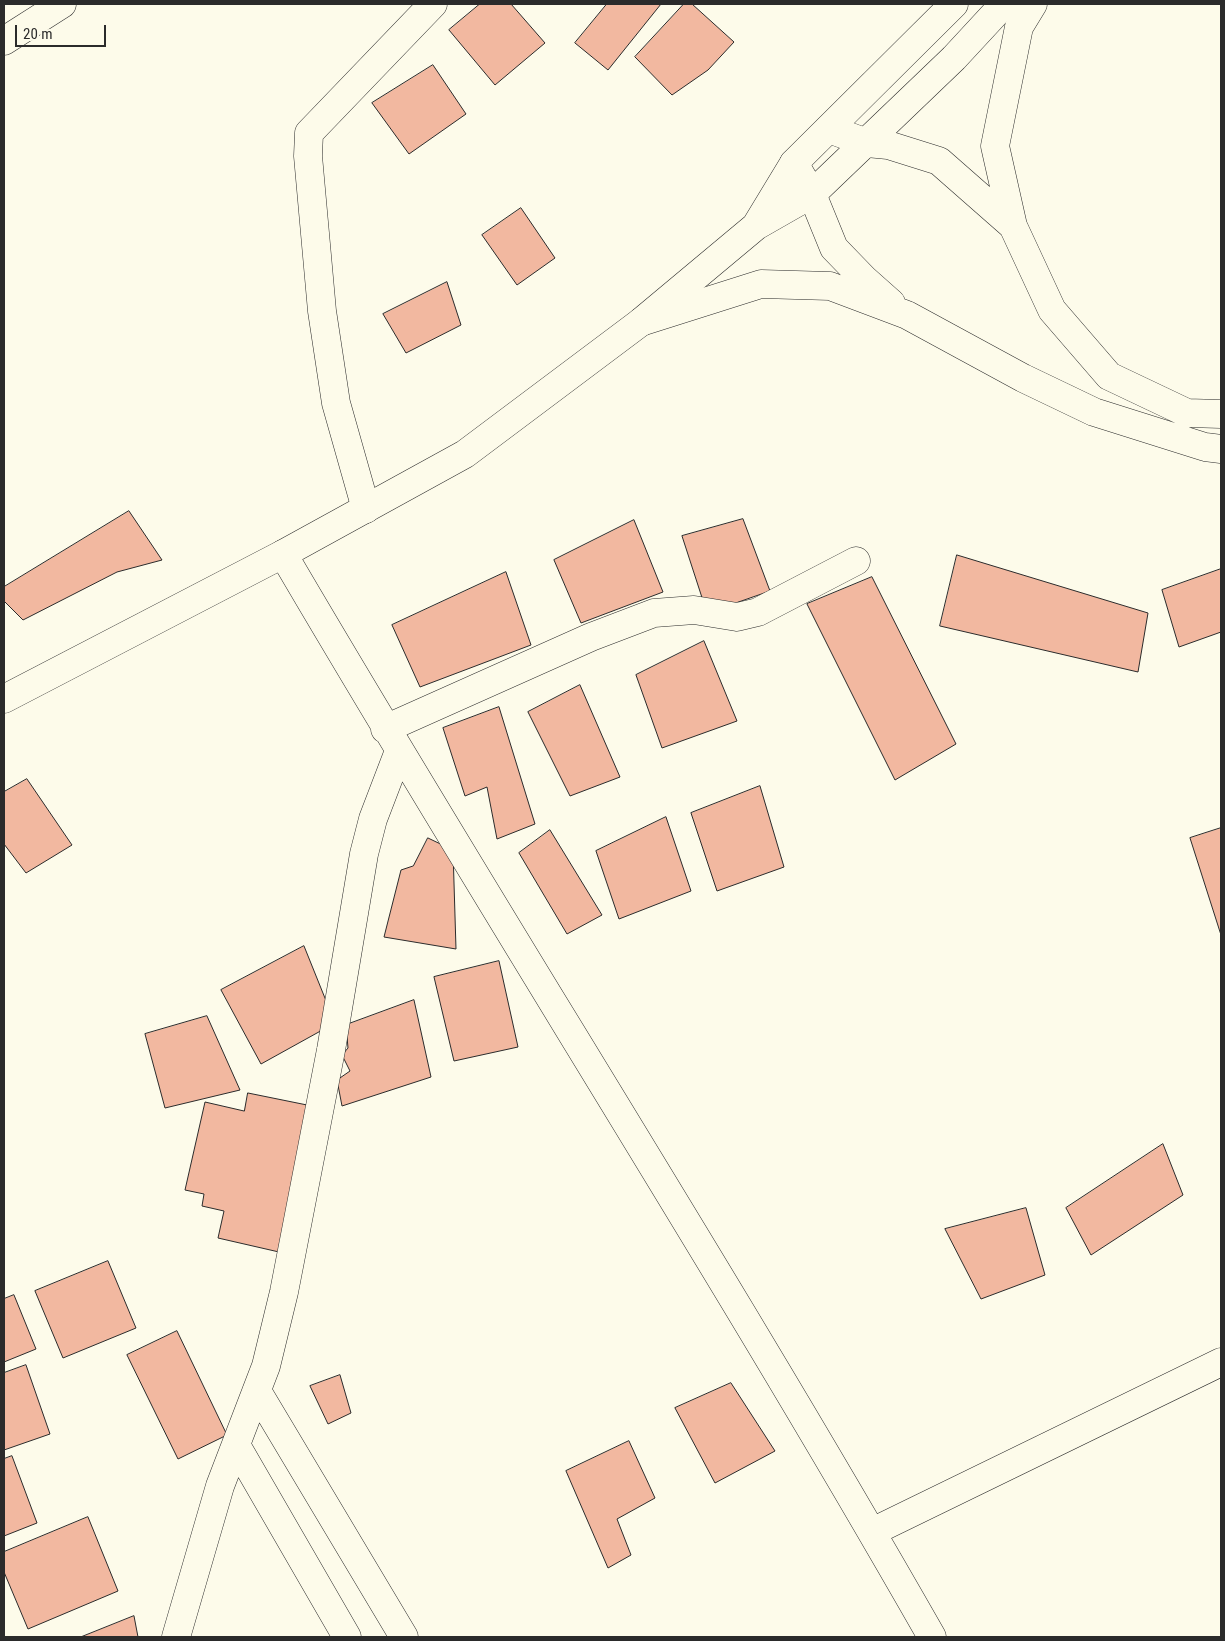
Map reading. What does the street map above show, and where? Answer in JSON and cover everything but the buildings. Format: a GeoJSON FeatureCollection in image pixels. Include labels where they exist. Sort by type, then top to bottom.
{"type":"FeatureCollection","features":[{"type":"Feature","properties":{"kind":"main road"},"geometry":{"type":"LineString","coordinates":[[4,41],[62,4]]}},
{"type":"Feature","properties":{"kind":"main road"},"geometry":{"type":"LineString","coordinates":[[366,509],[336,403],[322,311],[308,156],[309,133],[433,4]]}},
{"type":"Feature","properties":{"kind":"main road"},"geometry":{"type":"LineString","coordinates":[[756,226],[794,163],[954,4]]}},
{"type":"Feature","properties":{"kind":"main road"},"geometry":{"type":"LineString","coordinates":[[4,699],[283,554],[465,454],[641,322],[756,226],[812,194],[954,58],[1004,4]]}},
{"type":"Feature","properties":{"kind":"main road"},"geometry":{"type":"LineString","coordinates":[[1032,4],[1019,27],[995,146],[1013,226],[1052,310],[1110,376],[1187,413],[1221,414]]}},
{"type":"Feature","properties":{"kind":"main road"},"geometry":{"type":"LineString","coordinates":[[829,129],[867,143],[888,145],[939,161],[1013,226]]}},
{"type":"Feature","properties":{"kind":"main road"},"geometry":{"type":"LineString","coordinates":[[794,163],[812,194],[834,248],[864,279],[907,316]]}},
{"type":"Feature","properties":{"kind":"main road"},"geometry":{"type":"LineString","coordinates":[[641,322],[761,284],[830,286],[907,316],[1022,378],[1094,412],[1205,447],[1221,449]]}},
{"type":"Feature","properties":{"kind":"main road"},"geometry":{"type":"LineString","coordinates":[[283,554],[392,740],[690,1227],[872,1532],[932,1637]]}},
{"type":"Feature","properties":{"kind":"main road"},"geometry":{"type":"LineString","coordinates":[[176,1637],[208,1523],[266,1366],[297,1229],[364,854],[392,740],[591,637],[654,613],[694,610],[737,617],[758,612],[856,561]]}},
{"type":"Feature","properties":{"kind":"main road"},"geometry":{"type":"LineString","coordinates":[[872,1532],[1221,1362]]}},
{"type":"Feature","properties":{"kind":"main road"},"geometry":{"type":"LineString","coordinates":[[256,1391],[404,1637]]}},
{"type":"Feature","properties":{"kind":"main road"},"geometry":{"type":"LineString","coordinates":[[236,1445],[347,1637]]}}]}
